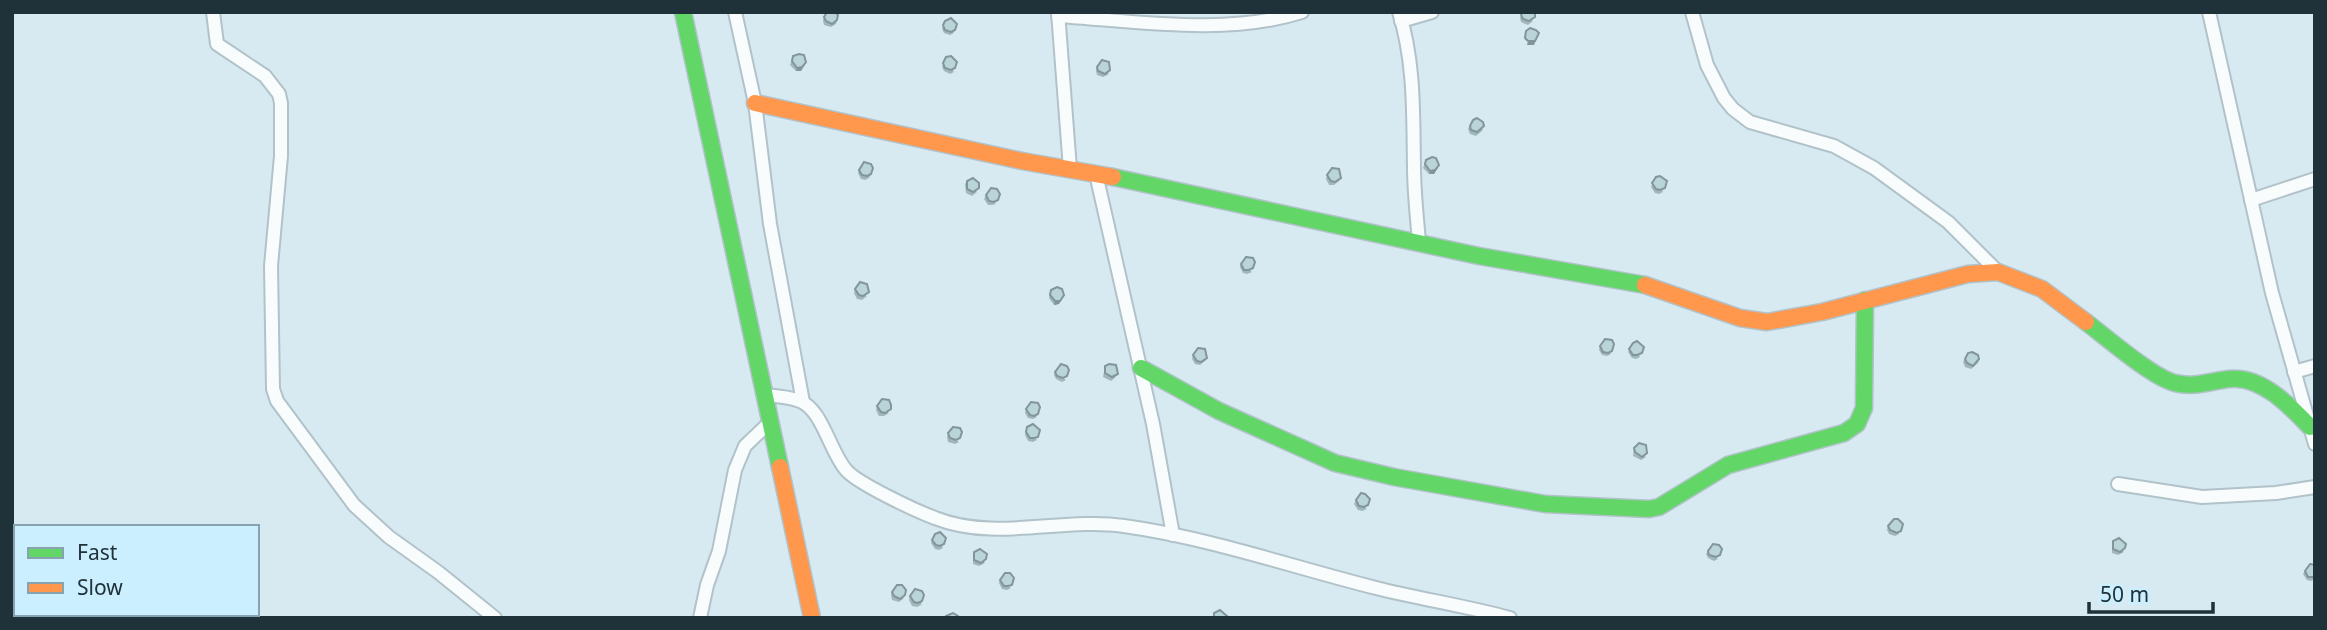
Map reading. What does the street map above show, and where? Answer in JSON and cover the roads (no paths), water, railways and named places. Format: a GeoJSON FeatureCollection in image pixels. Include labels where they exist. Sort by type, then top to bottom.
{"type":"FeatureCollection","features":[{"type":"Feature","properties":{"kind":"street"},"geometry":{"type":"LineString","coordinates":[[214,12],[217,44],[265,76],[279,94],[281,103],[281,156],[271,266],[273,389],[277,401],[354,505],[388,537],[438,572],[495,618]]}},
{"type":"Feature","properties":{"kind":"street"},"geometry":{"type":"LineString","coordinates":[[683,12],[812,618]]}},
{"type":"Feature","properties":{"kind":"street"},"geometry":{"type":"LineString","coordinates":[[736,12],[755,103],[770,224],[803,402],[818,419],[847,471],[877,491],[934,518],[961,526],[993,528],[1104,524],[1173,534],[1377,588],[1510,618]]}},
{"type":"Feature","properties":{"kind":"street"},"geometry":{"type":"LineString","coordinates":[[1070,169],[1058,14],[1186,24],[1243,24],[1273,21],[1303,12]]}},
{"type":"Feature","properties":{"kind":"street"},"geometry":{"type":"LineString","coordinates":[[1419,242],[1410,64],[1400,16],[1432,12]]}},
{"type":"Feature","properties":{"kind":"street"},"geometry":{"type":"LineString","coordinates":[[1692,12],[1707,65],[1724,98],[1750,122],[1834,146],[1874,168],[1948,222],[1998,272],[2042,289],[2144,366],[2173,383],[2193,385],[2232,378],[2254,381],[2290,406],[2310,427]]}},
{"type":"Feature","properties":{"kind":"street"},"geometry":{"type":"LineString","coordinates":[[2209,12],[2272,293],[2315,444]]}},
{"type":"Feature","properties":{"kind":"street"},"geometry":{"type":"LineString","coordinates":[[755,103],[1479,256],[1654,287],[1740,318],[1767,322],[1788,320],[1968,274],[1998,272]]}},
{"type":"Feature","properties":{"kind":"street"},"geometry":{"type":"LineString","coordinates":[[1096,174],[1141,368],[1173,534]]}},
{"type":"Feature","properties":{"kind":"street"},"geometry":{"type":"LineString","coordinates":[[2251,200],[2315,179]]}},
{"type":"Feature","properties":{"kind":"street"},"geometry":{"type":"LineString","coordinates":[[1141,368],[1219,411],[1335,463],[1394,477],[1545,504],[1649,509],[1659,507],[1728,465],[1844,433],[1855,427],[1864,408],[1865,300]]}},
{"type":"Feature","properties":{"kind":"street"},"geometry":{"type":"LineString","coordinates":[[2294,372],[2315,366]]}},
{"type":"Feature","properties":{"kind":"street"},"geometry":{"type":"LineString","coordinates":[[764,395],[803,402]]}},
{"type":"Feature","properties":{"kind":"street"},"geometry":{"type":"LineString","coordinates":[[700,618],[707,585],[719,551],[735,470],[746,446],[770,422]]}},
{"type":"Feature","properties":{"kind":"street"},"geometry":{"type":"LineString","coordinates":[[2118,484],[2202,497],[2276,493],[2315,487]]}}]}
